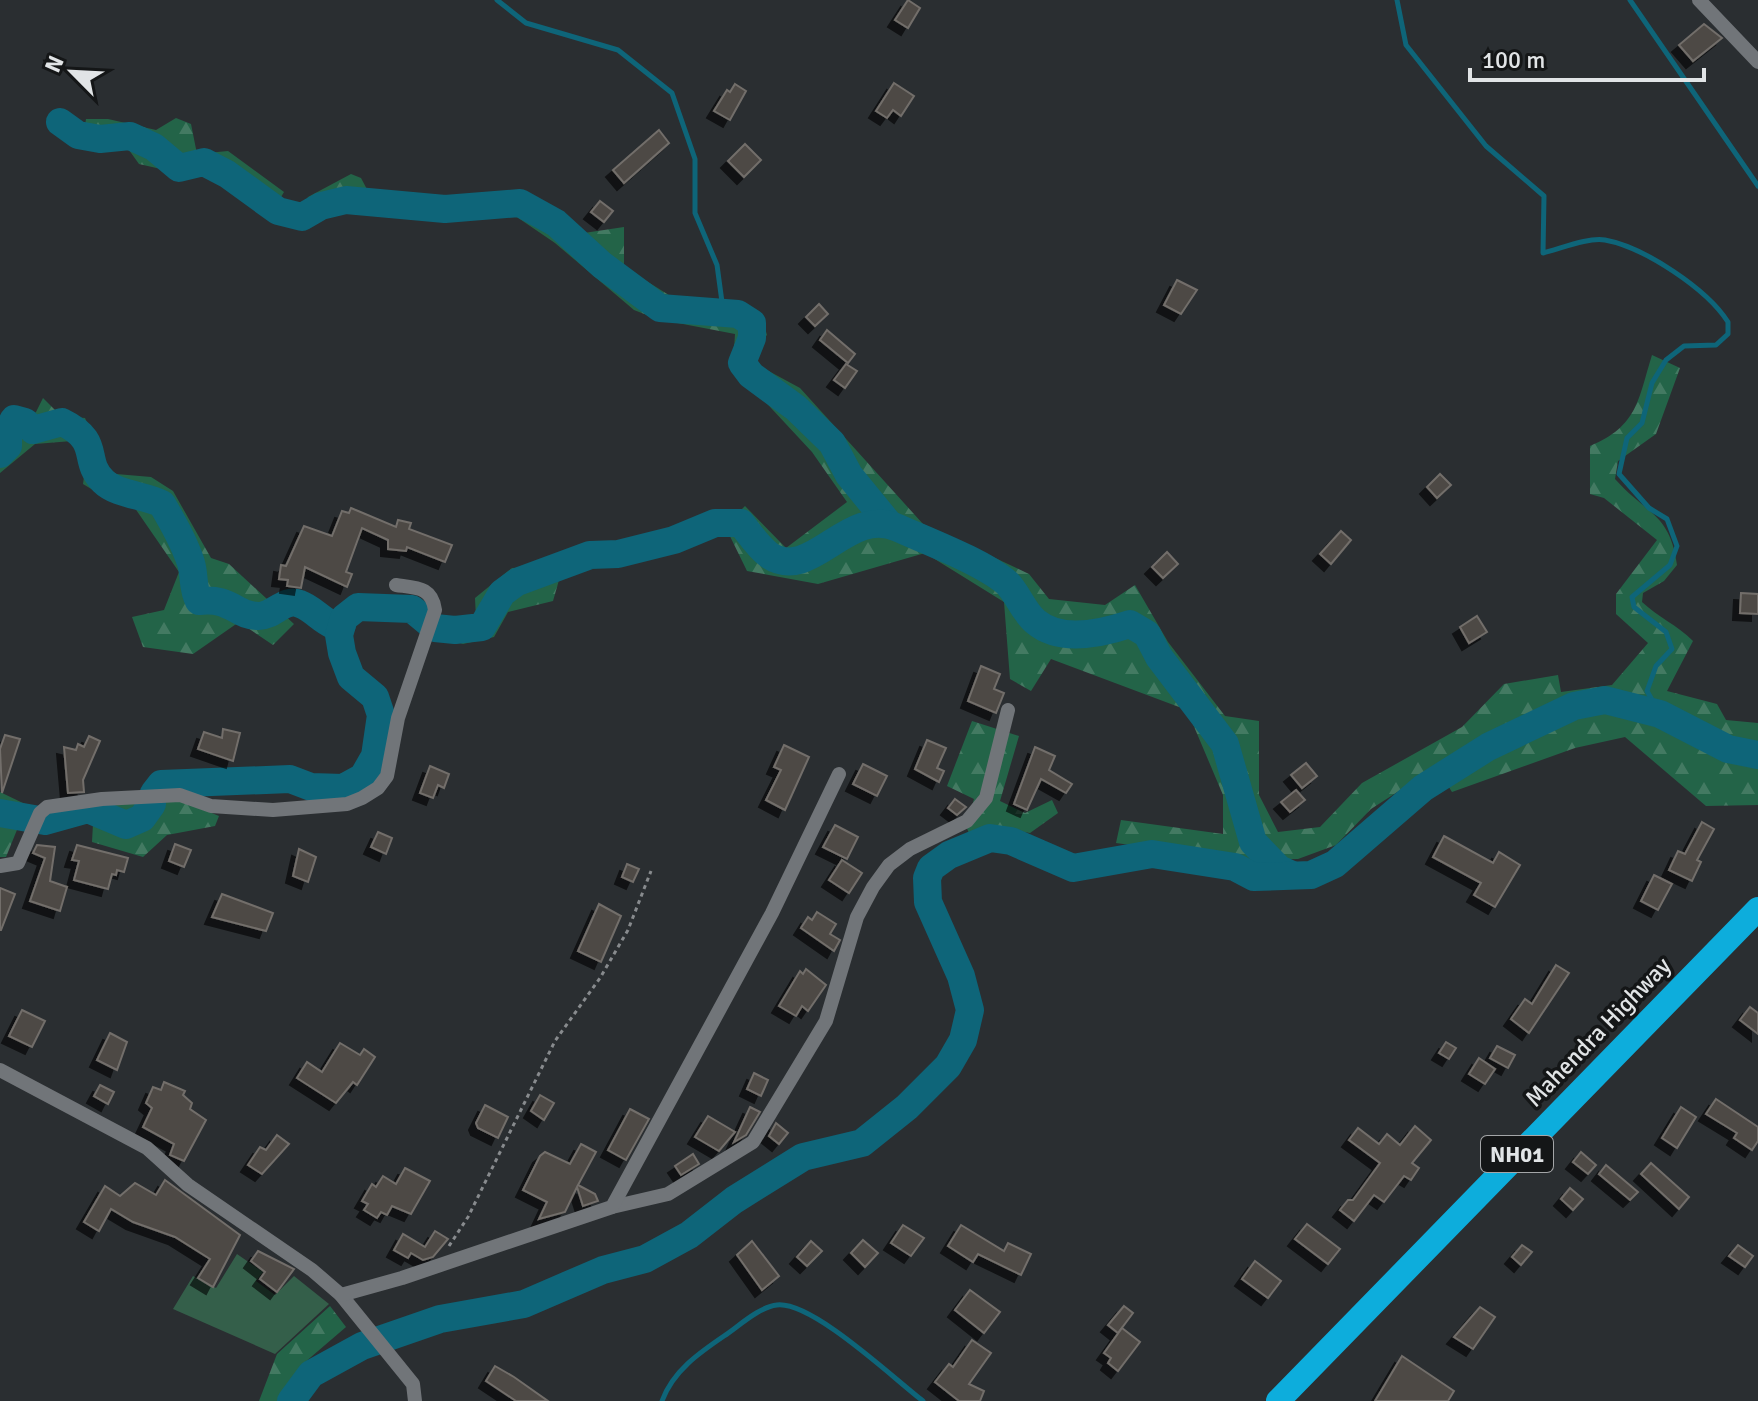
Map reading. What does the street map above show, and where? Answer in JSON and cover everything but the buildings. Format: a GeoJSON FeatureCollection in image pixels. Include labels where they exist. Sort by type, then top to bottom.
{"type":"FeatureCollection","features":[{"type":"Feature","properties":{"kind":"highway","name":"Mahendra Highway"},"geometry":{"type":"LineString","coordinates":[[1278,1401],[1758,909]]}},
{"type":"Feature","properties":{"kind":"street"},"geometry":{"type":"LineString","coordinates":[[1699,0],[1758,62]]}},
{"type":"Feature","properties":{"kind":"street"},"geometry":{"type":"LineString","coordinates":[[0,866],[18,863],[37,820],[47,807],[102,799],[180,795],[211,806],[260,810],[347,804],[378,788],[387,776],[398,718],[434,614],[433,598],[425,589],[396,585]]}},
{"type":"Feature","properties":{"kind":"street"},"geometry":{"type":"LineString","coordinates":[[342,1295],[612,1207],[668,1194],[753,1142],[826,1021],[857,917],[873,887],[889,865],[910,849],[967,821],[986,798],[1008,710]]}},
{"type":"Feature","properties":{"kind":"street"},"geometry":{"type":"LineString","coordinates":[[612,1207],[779,900],[839,774]]}},
{"type":"Feature","properties":{"kind":"street"},"geometry":{"type":"LineString","coordinates":[[0,1070],[147,1148],[188,1185],[342,1295],[413,1384],[415,1401]]}},
{"type":"Feature","properties":{"kind":"path"},"geometry":{"type":"LineString","coordinates":[[436,1266],[468,1217],[555,1041],[600,978],[628,930],[651,871]]}},
{"type":"Feature","properties":{"kind":"green space"},"geometry":{"type":"Polygon","coordinates":[[[176,118],[191,124],[197,154],[228,151],[284,192],[272,212],[252,202],[208,170],[174,172],[139,164],[129,150],[82,145],[86,119],[108,119],[156,130],[176,118]]]}},
{"type":"Feature","properties":{"kind":"green space"},"geometry":{"type":"Polygon","coordinates":[[[351,174],[361,178],[370,195],[366,207],[347,205],[335,214],[295,222],[308,197],[351,174]]]}},
{"type":"Feature","properties":{"kind":"green space"},"geometry":{"type":"Polygon","coordinates":[[[474,195],[534,202],[559,213],[584,233],[624,227],[624,267],[680,302],[761,315],[767,335],[750,353],[763,368],[800,388],[923,524],[1029,574],[1049,599],[1105,605],[1135,585],[1168,642],[1225,716],[1259,721],[1259,795],[1278,832],[1320,827],[1362,783],[1462,727],[1504,684],[1558,675],[1561,692],[1612,685],[1648,643],[1616,614],[1616,594],[1657,540],[1604,498],[1590,494],[1590,446],[1618,430],[1634,410],[1652,355],[1680,368],[1656,434],[1618,461],[1615,479],[1662,524],[1674,548],[1677,565],[1664,581],[1643,593],[1642,602],[1693,641],[1667,691],[1717,704],[1726,720],[1758,723],[1758,805],[1706,806],[1625,737],[1575,748],[1452,792],[1436,767],[1371,809],[1336,845],[1298,859],[1240,860],[1116,843],[1121,820],[1223,834],[1223,795],[1187,710],[1051,659],[1031,691],[1010,679],[1004,602],[925,553],[818,584],[747,571],[725,526],[745,506],[786,548],[847,502],[812,452],[733,367],[735,334],[657,319],[634,310],[555,243],[511,213],[477,210],[474,195]]]}},
{"type":"Feature","properties":{"kind":"green space"},"geometry":{"type":"Polygon","coordinates":[[[43,398],[61,416],[85,418],[107,467],[116,474],[151,477],[173,491],[211,558],[229,564],[294,624],[273,645],[239,622],[193,654],[143,647],[132,617],[164,610],[179,572],[130,501],[98,493],[83,484],[87,456],[72,441],[35,444],[0,473],[0,442],[36,412],[43,398]]]}},
{"type":"Feature","properties":{"kind":"green space"},"geometry":{"type":"Polygon","coordinates":[[[563,566],[553,601],[508,612],[494,637],[463,644],[441,636],[444,617],[476,618],[475,598],[512,568],[563,566]]]}},
{"type":"Feature","properties":{"kind":"green space"},"geometry":{"type":"Polygon","coordinates":[[[972,721],[1019,736],[1000,801],[1025,813],[1052,800],[1058,813],[1030,833],[997,827],[971,838],[966,826],[974,799],[947,786],[972,721]]]}},
{"type":"Feature","properties":{"kind":"green space"},"geometry":{"type":"Polygon","coordinates":[[[0,792],[27,805],[6,857],[0,857],[0,792]]]}},
{"type":"Feature","properties":{"kind":"green space"},"geometry":{"type":"Polygon","coordinates":[[[180,800],[219,816],[215,826],[167,835],[143,857],[92,842],[94,806],[180,800]]]}},
{"type":"Feature","properties":{"kind":"green space"},"geometry":{"type":"Polygon","coordinates":[[[237,1254],[263,1272],[256,1281],[275,1295],[294,1276],[329,1304],[275,1354],[173,1309],[193,1276],[216,1288],[237,1254]]]}},
{"type":"Feature","properties":{"kind":"green space"},"geometry":{"type":"Polygon","coordinates":[[[330,1306],[346,1327],[304,1363],[282,1401],[259,1401],[277,1354],[330,1306]]]}},
{"type":"Feature","properties":{"kind":"waterway"},"geometry":{"type":"LineString","coordinates":[[497,0],[526,23],[618,50],[672,93],[695,159],[695,213],[717,265],[722,302],[728,314]]}},
{"type":"Feature","properties":{"kind":"waterway"},"geometry":{"type":"LineString","coordinates":[[1397,0],[1406,45],[1486,146],[1544,196],[1543,253],[1591,240],[1621,244],[1656,260],[1690,283],[1728,322],[1728,334],[1716,345],[1684,346],[1666,360],[1652,383],[1642,423],[1627,438],[1619,474],[1649,508],[1667,519],[1677,546],[1670,565],[1632,597],[1634,607],[1666,632],[1672,649],[1656,666],[1647,691],[1660,714]]}},
{"type":"Feature","properties":{"kind":"waterway"},"geometry":{"type":"LineString","coordinates":[[1630,0],[1758,186]]}},
{"type":"Feature","properties":{"kind":"waterway"},"geometry":{"type":"LineString","coordinates":[[60,122],[78,135],[100,139],[130,136],[154,147],[179,168],[204,162],[227,174],[278,211],[302,217],[321,206],[346,200],[445,209],[520,203],[556,223],[602,265],[660,308],[738,314],[752,323],[752,338],[742,363],[751,375],[796,408],[832,443],[849,475],[889,524]]}},
{"type":"Feature","properties":{"kind":"waterway"},"geometry":{"type":"LineString","coordinates":[[0,454],[8,446],[8,430],[14,419],[25,422],[33,430],[62,422],[83,437],[97,473],[109,486],[162,504],[188,555],[199,601],[219,602],[259,616],[295,603],[309,608],[333,625],[342,624]]}},
{"type":"Feature","properties":{"kind":"waterway"},"geometry":{"type":"LineString","coordinates":[[154,793],[161,784],[290,779],[311,787],[343,788],[363,777],[375,756],[381,715],[375,697],[351,677],[342,653],[339,635],[344,618],[358,607],[412,609],[435,628],[455,630],[482,627],[502,593],[517,582],[590,555],[618,554],[674,540],[715,523],[741,523],[769,555],[785,561],[800,560],[846,534],[880,524],[898,528],[997,575],[1011,587],[1032,618],[1046,628],[1082,634],[1130,624],[1147,634],[1159,657],[1225,744],[1253,842],[1279,869],[1292,875]]}},
{"type":"Feature","properties":{"kind":"waterway"},"geometry":{"type":"LineString","coordinates":[[291,1401],[311,1374],[362,1346],[440,1319],[524,1304],[603,1270],[645,1259],[689,1235],[734,1200],[803,1157],[862,1143],[907,1107],[948,1066],[963,1040],[970,1010],[961,976],[928,902],[927,878],[931,868],[949,855],[990,838],[1011,841],[1073,868],[1152,854],[1235,867],[1254,877],[1311,875],[1335,864],[1423,788],[1488,747],[1574,706],[1605,700],[1660,714],[1728,749],[1758,755]]}},
{"type":"Feature","properties":{"kind":"waterway"},"geometry":{"type":"LineString","coordinates":[[0,813],[45,821],[88,809],[126,825],[142,818],[152,804]]}},
{"type":"Feature","properties":{"kind":"waterway"},"geometry":{"type":"LineString","coordinates":[[662,1401],[673,1381],[696,1356],[756,1313],[777,1305],[792,1307],[831,1328],[923,1401]]}}]}
